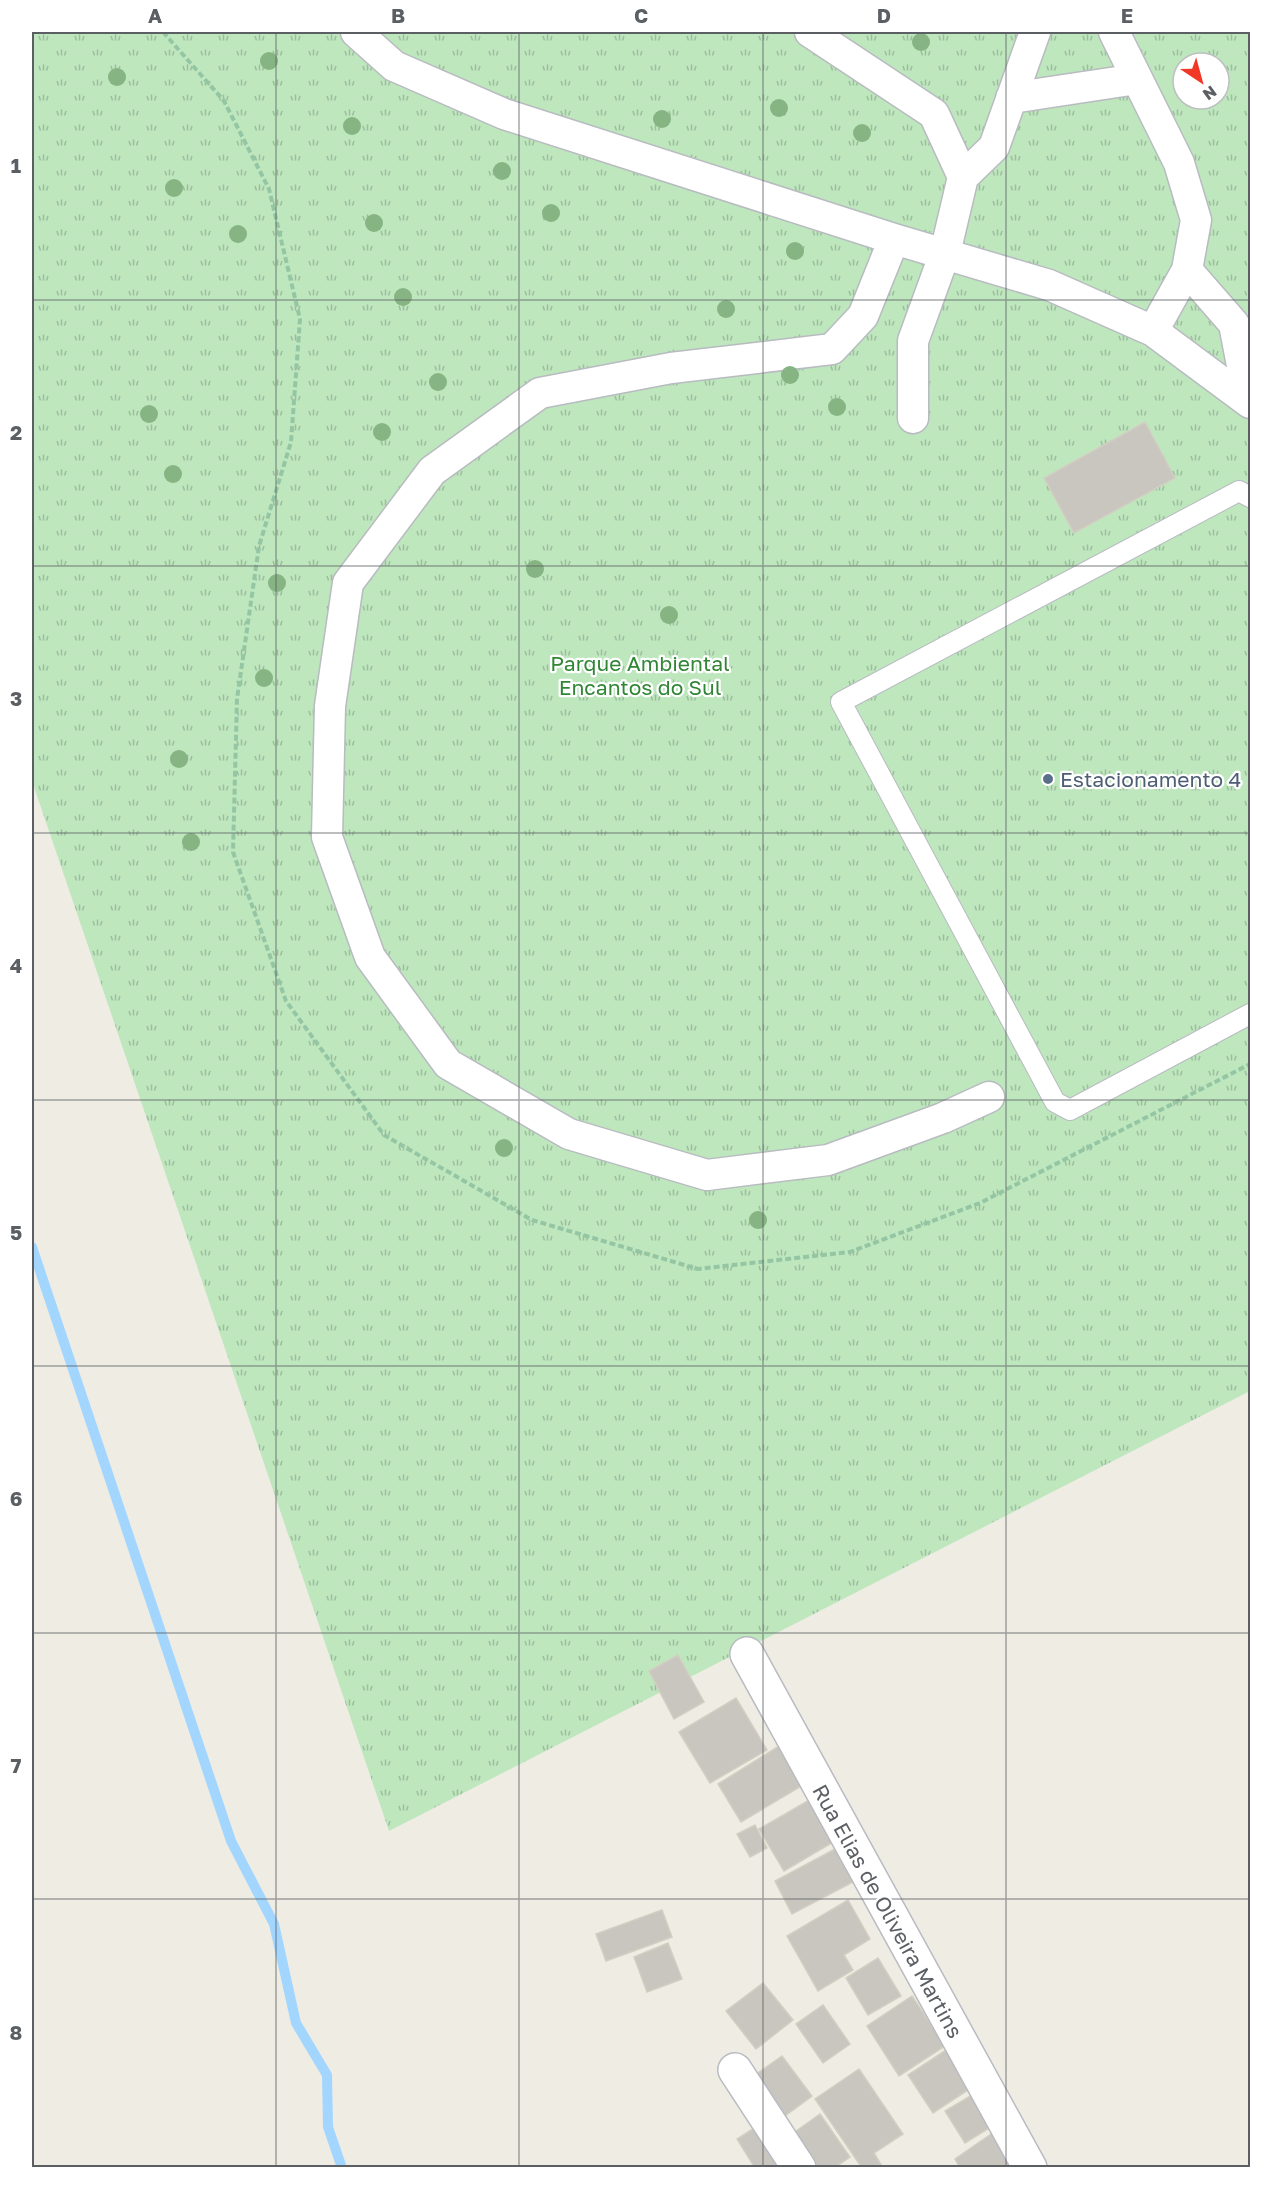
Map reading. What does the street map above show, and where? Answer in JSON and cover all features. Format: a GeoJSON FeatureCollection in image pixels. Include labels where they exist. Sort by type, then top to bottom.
{"type":"FeatureCollection","features":[{"type":"Feature","properties":{"kind":"street"},"geometry":{"type":"LineString","coordinates":[[356,32],[394,66],[504,114],[894,239],[1049,285],[1153,331],[1250,402]]}},
{"type":"Feature","properties":{"kind":"street"},"geometry":{"type":"LineString","coordinates":[[810,32],[934,114],[963,177]]}},
{"type":"Feature","properties":{"kind":"street"},"geometry":{"type":"LineString","coordinates":[[913,418],[914,341],[945,253],[963,177],[994,147],[1035,32]]}},
{"type":"Feature","properties":{"kind":"street"},"geometry":{"type":"LineString","coordinates":[[1114,32],[1179,163],[1196,220],[1187,270],[1153,331]]}},
{"type":"Feature","properties":{"kind":"street"},"geometry":{"type":"LineString","coordinates":[[1011,98],[1137,79]]}},
{"type":"Feature","properties":{"kind":"street"},"geometry":{"type":"LineString","coordinates":[[894,239],[863,316],[832,349],[671,368],[540,393],[432,471],[348,583],[330,706],[327,837],[370,957],[448,1064],[570,1134],[707,1175],[828,1160],[943,1118],[988,1097]]}},
{"type":"Feature","properties":{"kind":"street"},"geometry":{"type":"LineString","coordinates":[[1187,270],[1234,324],[1250,402]]}},
{"type":"Feature","properties":{"kind":"street","name":"Rua Elias de Oliveira Martins"},"geometry":{"type":"LineString","coordinates":[[747,1654],[1030,2168]]}},
{"type":"Feature","properties":{"kind":"street"},"geometry":{"type":"LineString","coordinates":[[735,2070],[799,2168]]}},
{"type":"Feature","properties":{"kind":"lane"},"geometry":{"type":"LineString","coordinates":[[1251,497],[1239,490],[841,702],[1055,1102],[1070,1110],[1251,1014]]}},
{"type":"Feature","properties":{"kind":"path"},"geometry":{"type":"LineString","coordinates":[[163,32],[224,101],[269,189],[300,319],[291,442],[259,546],[237,699],[233,852],[286,1001],[384,1135],[532,1220],[698,1269],[850,1252],[980,1203],[1251,1064]]}},
{"type":"Feature","properties":{"kind":"green space","name":"Parque Ambiental Encantos do Sul"},"geometry":{"type":"Polygon","coordinates":[[[32,32],[1250,32],[1250,1391],[389,1831],[32,781],[32,32]]]}},
{"type":"Feature","properties":{"kind":"building"},"geometry":{"type":"Polygon","coordinates":[[[1145,422],[1175,478],[1074,533],[1044,478],[1145,422]]]}},
{"type":"Feature","properties":{"kind":"building"},"geometry":{"type":"Polygon","coordinates":[[[678,1655],[704,1702],[674,1719],[649,1671],[678,1655]]]}},
{"type":"Feature","properties":{"kind":"building"},"geometry":{"type":"Polygon","coordinates":[[[736,1698],[767,1750],[710,1783],[679,1732],[736,1698]]]}},
{"type":"Feature","properties":{"kind":"building"},"geometry":{"type":"Polygon","coordinates":[[[779,1746],[803,1785],[741,1822],[718,1784],[779,1746]]]}},
{"type":"Feature","properties":{"kind":"building"},"geometry":{"type":"Polygon","coordinates":[[[811,1799],[835,1841],[784,1871],[759,1829],[811,1799]]]}},
{"type":"Feature","properties":{"kind":"building"},"geometry":{"type":"Polygon","coordinates":[[[755,1825],[767,1848],[750,1857],[737,1834],[755,1825]]]}},
{"type":"Feature","properties":{"kind":"building"},"geometry":{"type":"Polygon","coordinates":[[[835,1849],[853,1882],[792,1914],[775,1881],[835,1849]]]}},
{"type":"Feature","properties":{"kind":"building"},"geometry":{"type":"Polygon","coordinates":[[[848,1900],[870,1939],[844,1955],[853,1970],[818,1991],[787,1936],[848,1900]]]}},
{"type":"Feature","properties":{"kind":"building"},"geometry":{"type":"Polygon","coordinates":[[[662,1910],[672,1937],[606,1961],[596,1934],[662,1910]]]}},
{"type":"Feature","properties":{"kind":"building"},"geometry":{"type":"Polygon","coordinates":[[[668,1943],[682,1979],[647,1992],[634,1957],[668,1943]]]}},
{"type":"Feature","properties":{"kind":"building"},"geometry":{"type":"Polygon","coordinates":[[[878,1958],[901,1996],[868,2015],[846,1978],[878,1958]]]}},
{"type":"Feature","properties":{"kind":"building"},"geometry":{"type":"Polygon","coordinates":[[[763,1983],[793,2020],[756,2049],[726,2011],[763,1983]]]}},
{"type":"Feature","properties":{"kind":"building"},"geometry":{"type":"Polygon","coordinates":[[[912,1996],[945,2046],[899,2076],[867,2026],[912,1996]]]}},
{"type":"Feature","properties":{"kind":"building"},"geometry":{"type":"Polygon","coordinates":[[[823,2005],[850,2044],[823,2063],[796,2024],[823,2005]]]}},
{"type":"Feature","properties":{"kind":"building"},"geometry":{"type":"Polygon","coordinates":[[[946,2050],[971,2088],[933,2113],[908,2075],[946,2050]]]}},
{"type":"Feature","properties":{"kind":"building"},"geometry":{"type":"Polygon","coordinates":[[[782,2056],[812,2096],[785,2116],[755,2075],[782,2056]]]}},
{"type":"Feature","properties":{"kind":"building"},"geometry":{"type":"Polygon","coordinates":[[[859,2069],[903,2134],[874,2153],[883,2168],[862,2168],[815,2099],[859,2069]]]}},
{"type":"Feature","properties":{"kind":"building"},"geometry":{"type":"Polygon","coordinates":[[[972,2095],[991,2127],[965,2143],[945,2111],[972,2095]]]}},
{"type":"Feature","properties":{"kind":"building"},"geometry":{"type":"Polygon","coordinates":[[[820,2114],[850,2157],[834,2168],[809,2168],[788,2137],[820,2114]]]}},
{"type":"Feature","properties":{"kind":"building"},"geometry":{"type":"Polygon","coordinates":[[[762,2123],[790,2168],[755,2168],[737,2139],[762,2123]]]}},
{"type":"Feature","properties":{"kind":"building"},"geometry":{"type":"Polygon","coordinates":[[[994,2132],[1018,2168],[960,2168],[955,2159],[994,2132]]]}},
{"type":"Feature","properties":{"kind":"waterway"},"geometry":{"type":"LineString","coordinates":[[32,1247],[231,1841],[274,1924],[296,2023],[327,2075],[328,2127],[342,2168]]}},
{"type":"Feature","properties":{"kind":"place","name":"Estacionamento 4"},"geometry":{"type":"Point","coordinates":[1048,779]}}]}
